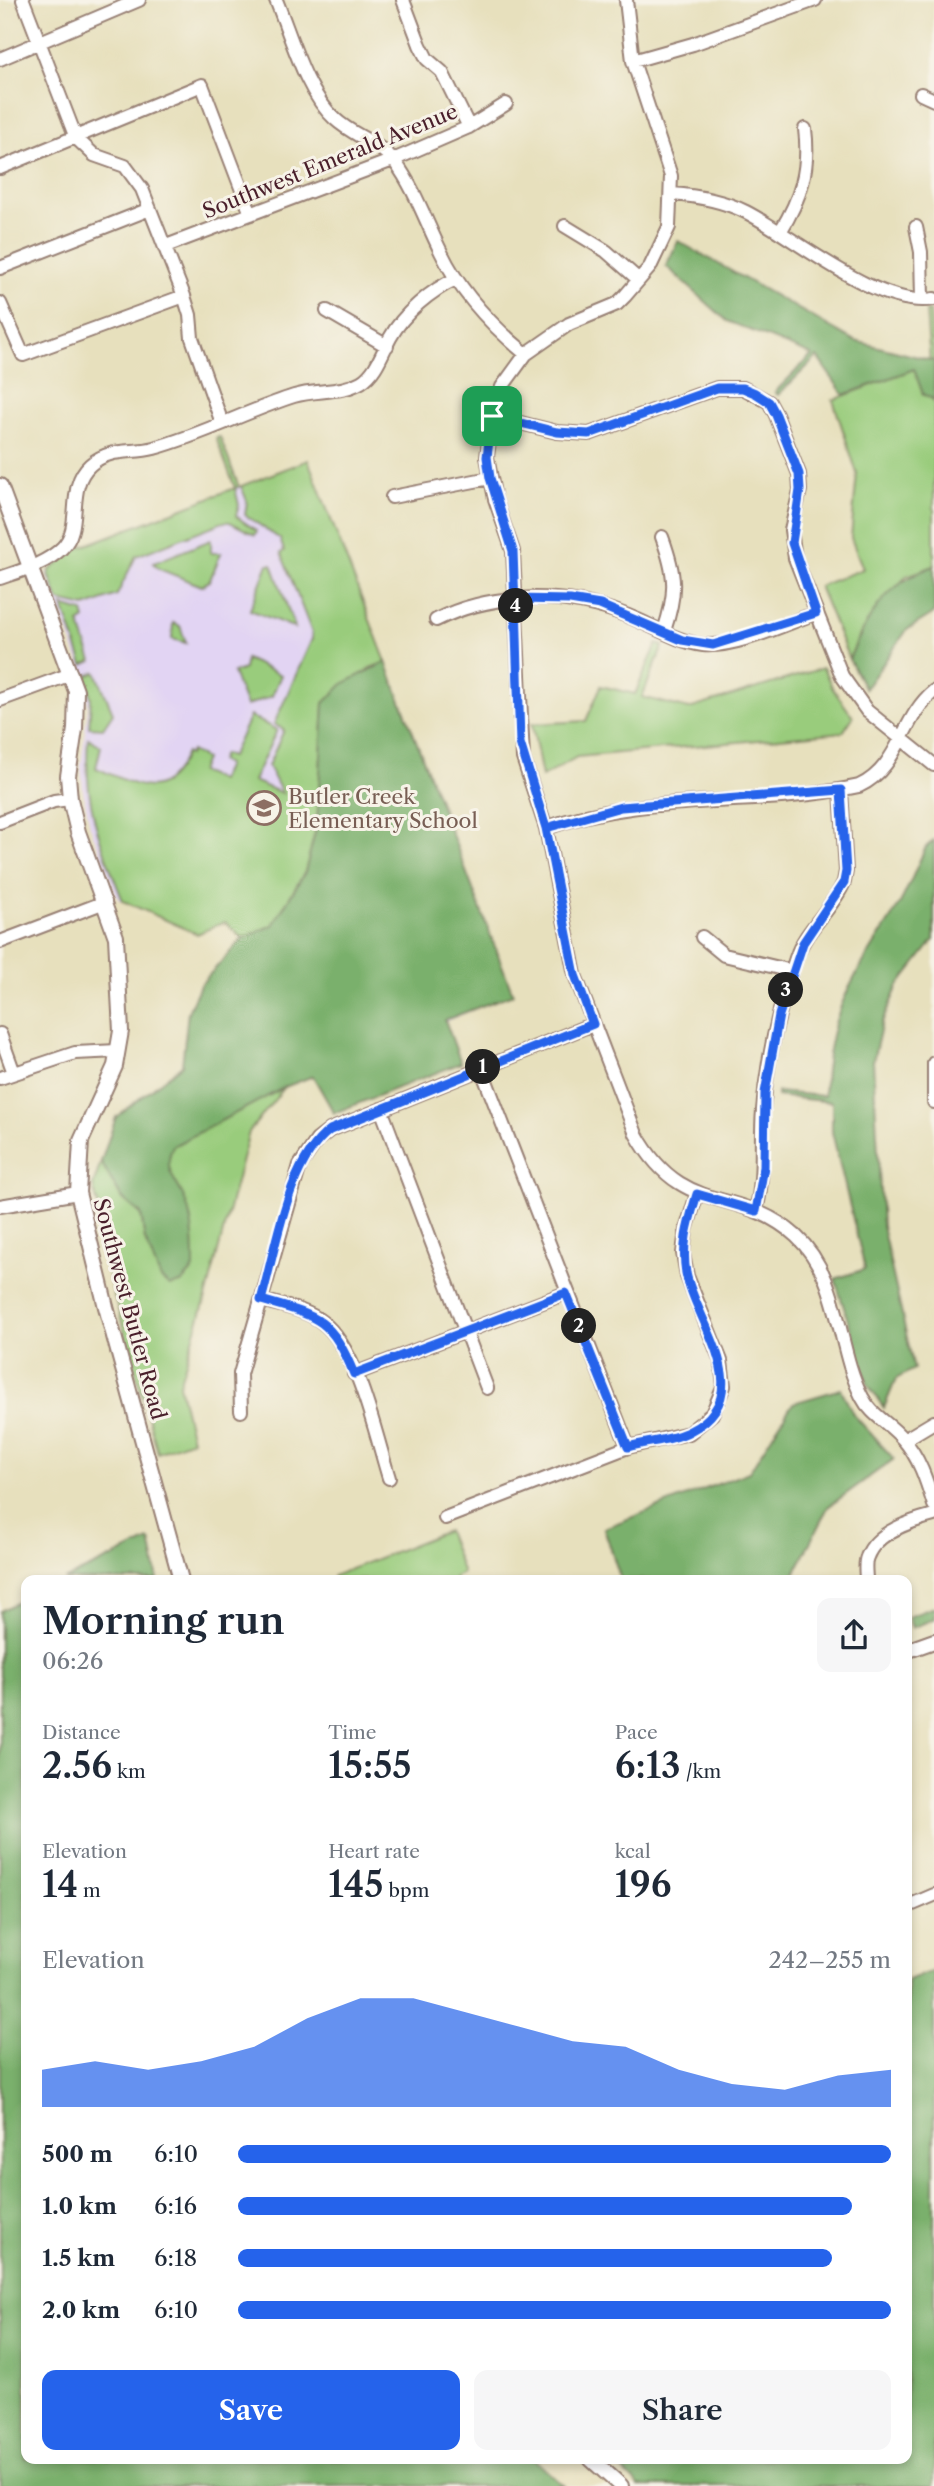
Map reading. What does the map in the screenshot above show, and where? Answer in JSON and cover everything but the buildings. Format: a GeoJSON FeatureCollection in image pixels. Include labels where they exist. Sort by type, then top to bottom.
{"type":"FeatureCollection","features":[{"type":"Feature","properties":{"kind":"main road","name":"Southwest Butler Road"},"geometry":{"type":"LineString","coordinates":[[0,486],[71,674],[78,703],[68,776],[70,799],[78,832],[105,902],[119,954],[118,1051],[81,1141],[78,1193],[106,1307],[180,1575]]}},
{"type":"Feature","properties":{"kind":"main road"},"geometry":{"type":"LineString","coordinates":[[912,1649],[934,1640]]}},
{"type":"Feature","properties":{"kind":"main road"},"geometry":{"type":"LineString","coordinates":[[597,2464],[621,2486]]}},
{"type":"Feature","properties":{"kind":"street"},"geometry":{"type":"LineString","coordinates":[[23,0],[76,138],[94,155],[125,166],[132,173],[150,209],[184,296],[190,315],[192,338],[222,423]]}},
{"type":"Feature","properties":{"kind":"street"},"geometry":{"type":"LineString","coordinates":[[0,59],[139,0]]}},
{"type":"Feature","properties":{"kind":"street"},"geometry":{"type":"LineString","coordinates":[[276,0],[315,94],[325,110],[347,129],[372,141],[393,160],[413,191],[456,279],[490,321],[526,354]]}},
{"type":"Feature","properties":{"kind":"street"},"geometry":{"type":"LineString","coordinates":[[403,0],[427,59],[442,72],[470,127]]}},
{"type":"Feature","properties":{"kind":"street"},"geometry":{"type":"LineString","coordinates":[[626,0],[633,61],[666,153],[672,194],[667,233],[650,267],[617,304],[569,324],[526,354],[502,387],[492,416],[487,457],[490,478],[513,551],[520,743],[546,828],[572,962],[636,1134],[648,1156],[666,1174],[697,1194],[756,1211],[780,1223],[814,1256],[829,1288],[862,1398],[877,1417],[904,1440],[924,1474],[934,1505]]}},
{"type":"Feature","properties":{"kind":"street"},"geometry":{"type":"LineString","coordinates":[[773,0],[778,14]]}},
{"type":"Feature","properties":{"kind":"street"},"geometry":{"type":"LineString","coordinates":[[633,61],[693,44],[815,0]]}},
{"type":"Feature","properties":{"kind":"street"},"geometry":{"type":"LineString","coordinates":[[0,168],[202,85],[251,214]]}},
{"type":"Feature","properties":{"kind":"street"},"geometry":{"type":"LineString","coordinates":[[921,94],[934,100]]}},
{"type":"Feature","properties":{"kind":"street","name":"Southwest Emerald Avenue"},"geometry":{"type":"LineString","coordinates":[[166,246],[393,160],[470,127],[506,104]]}},
{"type":"Feature","properties":{"kind":"street"},"geometry":{"type":"LineString","coordinates":[[780,232],[805,183],[808,160],[805,129]]}},
{"type":"Feature","properties":{"kind":"street"},"geometry":{"type":"LineString","coordinates":[[672,194],[719,201],[780,232],[879,291],[928,299],[916,227]]}},
{"type":"Feature","properties":{"kind":"street"},"geometry":{"type":"LineString","coordinates":[[0,268],[150,209]]}},
{"type":"Feature","properties":{"kind":"street"},"geometry":{"type":"LineString","coordinates":[[565,226],[606,251],[639,280]]}},
{"type":"Feature","properties":{"kind":"street"},"geometry":{"type":"LineString","coordinates":[[0,578],[31,566],[64,547],[72,531],[75,490],[90,465],[108,454],[152,449],[297,395],[343,389],[363,381],[377,365],[398,326],[428,295],[456,279]]}},
{"type":"Feature","properties":{"kind":"street"},"geometry":{"type":"LineString","coordinates":[[0,303],[23,355],[184,296]]}},
{"type":"Feature","properties":{"kind":"street"},"geometry":{"type":"LineString","coordinates":[[327,311],[387,346]]}},
{"type":"Feature","properties":{"kind":"street"},"geometry":{"type":"LineString","coordinates":[[492,416],[557,432],[589,434],[729,386],[755,393],[769,402],[799,474],[800,490],[792,543],[816,613],[842,676],[853,696],[934,765]]}},
{"type":"Feature","properties":{"kind":"street"},"geometry":{"type":"LineString","coordinates":[[392,498],[490,478]]}},
{"type":"Feature","properties":{"kind":"street"},"geometry":{"type":"LineString","coordinates":[[662,537],[675,580],[674,603],[664,631]]}},
{"type":"Feature","properties":{"kind":"street"},"geometry":{"type":"LineString","coordinates":[[436,620],[477,602],[516,599],[570,600],[600,605],[682,640],[713,645],[816,613]]}},
{"type":"Feature","properties":{"kind":"street"},"geometry":{"type":"LineString","coordinates":[[0,700],[71,674]]}},
{"type":"Feature","properties":{"kind":"street"},"geometry":{"type":"LineString","coordinates":[[546,828],[621,807],[841,790],[859,786],[882,771],[934,691]]}},
{"type":"Feature","properties":{"kind":"street"},"geometry":{"type":"LineString","coordinates":[[756,1211],[764,1167],[763,1113],[766,1081],[779,1015],[792,971],[809,931],[844,882],[846,871],[841,790]]}},
{"type":"Feature","properties":{"kind":"street"},"geometry":{"type":"LineString","coordinates":[[0,822],[54,801],[70,799]]}},
{"type":"Feature","properties":{"kind":"street"},"geometry":{"type":"LineString","coordinates":[[0,942],[105,902]]}},
{"type":"Feature","properties":{"kind":"street"},"geometry":{"type":"LineString","coordinates":[[702,937],[724,954],[792,971]]}},
{"type":"Feature","properties":{"kind":"street"},"geometry":{"type":"LineString","coordinates":[[241,1411],[240,1374],[292,1190],[307,1152],[330,1130],[593,1024]]}},
{"type":"Feature","properties":{"kind":"street"},"geometry":{"type":"LineString","coordinates":[[0,1034],[14,1073]]}},
{"type":"Feature","properties":{"kind":"street"},"geometry":{"type":"LineString","coordinates":[[0,1078],[75,1053],[118,1051]]}},
{"type":"Feature","properties":{"kind":"street"},"geometry":{"type":"LineString","coordinates":[[934,1063],[934,1102]]}},
{"type":"Feature","properties":{"kind":"street"},"geometry":{"type":"LineString","coordinates":[[481,1068],[566,1293],[628,1447]]}},
{"type":"Feature","properties":{"kind":"street"},"geometry":{"type":"LineString","coordinates":[[381,1109],[487,1388]]}},
{"type":"Feature","properties":{"kind":"street"},"geometry":{"type":"LineString","coordinates":[[0,1206],[78,1193]]}},
{"type":"Feature","properties":{"kind":"street"},"geometry":{"type":"LineString","coordinates":[[445,1518],[628,1447],[689,1433],[712,1414],[723,1385],[721,1361],[687,1276],[683,1253],[686,1230],[697,1194]]}},
{"type":"Feature","properties":{"kind":"street"},"geometry":{"type":"LineString","coordinates":[[354,1374],[566,1293]]}},
{"type":"Feature","properties":{"kind":"street"},"geometry":{"type":"LineString","coordinates":[[261,1300],[309,1314],[323,1322],[337,1337],[380,1438],[389,1478]]}},
{"type":"Feature","properties":{"kind":"street"},"geometry":{"type":"LineString","coordinates":[[904,1440],[934,1422]]}},
{"type":"Feature","properties":{"kind":"street"},"geometry":{"type":"LineString","coordinates":[[866,1575],[866,1557],[881,1539],[903,1525],[934,1515]]}},
{"type":"Feature","properties":{"kind":"street"},"geometry":{"type":"LineString","coordinates":[[912,1904],[934,1895]]}},
{"type":"Feature","properties":{"kind":"shaded area","name":"Butler Creek Elementary School"},"geometry":{"type":"Polygon","coordinates":[[[308,460],[513,994],[101,1162],[116,1117],[182,1065],[188,1012],[200,985],[243,938],[226,922],[197,934],[118,899],[90,826],[83,791],[81,766],[88,707],[84,676],[46,573],[67,559],[76,549],[308,460]]]}},
{"type":"Feature","properties":{"kind":"green space"},"geometry":{"type":"Polygon","coordinates":[[[678,241],[855,341],[934,361],[934,400],[923,394],[914,369],[844,395],[817,357],[778,395],[775,392],[812,355],[727,321],[666,266],[678,241]]]}},
{"type":"Feature","properties":{"kind":"green space"},"geometry":{"type":"Polygon","coordinates":[[[926,311],[930,311],[934,356],[934,361],[930,363],[926,311]]]}},
{"type":"Feature","properties":{"kind":"green space"},"geometry":{"type":"Polygon","coordinates":[[[914,369],[923,394],[934,400],[934,566],[906,576],[862,630],[849,659],[819,586],[863,569],[851,538],[857,473],[833,400],[914,369]]]}},
{"type":"Feature","properties":{"kind":"green space"},"geometry":{"type":"Polygon","coordinates":[[[220,437],[239,487],[235,488],[216,438],[220,437]]]}},
{"type":"Feature","properties":{"kind":"green space"},"geometry":{"type":"Polygon","coordinates":[[[308,460],[386,662],[370,668],[324,703],[317,825],[305,872],[273,925],[243,938],[225,922],[197,934],[123,901],[95,822],[88,782],[88,738],[101,746],[96,768],[137,785],[158,786],[168,780],[186,753],[189,755],[191,751],[205,759],[200,772],[220,781],[227,764],[220,761],[223,754],[231,757],[250,716],[277,730],[253,781],[282,793],[268,766],[284,730],[274,724],[312,639],[312,633],[281,553],[284,551],[280,539],[245,515],[247,501],[241,486],[308,460]]]}},
{"type":"Feature","properties":{"kind":"green space"},"geometry":{"type":"Polygon","coordinates":[[[235,488],[239,505],[236,516],[257,531],[255,535],[230,522],[223,522],[136,556],[117,595],[85,607],[59,601],[49,575],[50,570],[76,549],[235,488]]]}},
{"type":"Feature","properties":{"kind":"green space"},"geometry":{"type":"Polygon","coordinates":[[[211,540],[211,553],[221,553],[210,580],[202,586],[159,569],[153,563],[211,540]]]}},
{"type":"Feature","properties":{"kind":"green space"},"geometry":{"type":"Polygon","coordinates":[[[268,564],[272,564],[295,628],[250,610],[268,564]]]}},
{"type":"Feature","properties":{"kind":"green space"},"geometry":{"type":"Polygon","coordinates":[[[934,566],[934,613],[907,630],[865,689],[849,659],[864,628],[891,591],[917,573],[934,566]]]}},
{"type":"Feature","properties":{"kind":"green space"},"geometry":{"type":"Polygon","coordinates":[[[63,606],[83,612],[85,619],[79,623],[92,661],[83,665],[63,606]]]}},
{"type":"Feature","properties":{"kind":"green space"},"geometry":{"type":"Polygon","coordinates":[[[173,623],[180,626],[186,643],[172,639],[173,623]]]}},
{"type":"Feature","properties":{"kind":"green space"},"geometry":{"type":"Polygon","coordinates":[[[657,644],[663,646],[642,697],[689,709],[823,668],[833,689],[853,717],[843,732],[577,757],[542,777],[532,724],[586,721],[601,686],[635,694],[657,644]]]}},
{"type":"Feature","properties":{"kind":"green space"},"geometry":{"type":"Polygon","coordinates":[[[246,659],[281,675],[272,696],[246,706],[233,673],[244,669],[246,659]]]}},
{"type":"Feature","properties":{"kind":"green space"},"geometry":{"type":"Polygon","coordinates":[[[386,662],[513,994],[445,1020],[461,1063],[334,1113],[313,1076],[285,1087],[173,1146],[170,1169],[189,1210],[194,1269],[181,1283],[170,1286],[161,1279],[145,1240],[141,1214],[121,1197],[101,1162],[116,1117],[182,1065],[188,1012],[200,985],[243,938],[273,925],[305,872],[317,825],[324,703],[344,683],[386,662]]]}},
{"type":"Feature","properties":{"kind":"green space"},"geometry":{"type":"Polygon","coordinates":[[[96,672],[113,713],[103,728],[89,727],[91,698],[86,676],[96,672]]]}},
{"type":"Feature","properties":{"kind":"green space"},"geometry":{"type":"Polygon","coordinates":[[[934,840],[934,940],[898,986],[882,1022],[873,1061],[882,1226],[914,1369],[896,1379],[884,1408],[868,1385],[835,1279],[865,1269],[832,1132],[832,1102],[777,1096],[777,1092],[824,1096],[830,1041],[844,999],[903,899],[926,847],[934,840]]]}},
{"type":"Feature","properties":{"kind":"green space"},"geometry":{"type":"Polygon","coordinates":[[[285,1087],[249,1132],[207,1294],[179,1384],[192,1440],[158,1453],[106,1266],[111,1253],[93,1186],[101,1162],[121,1197],[141,1214],[145,1240],[185,1201],[170,1175],[169,1161],[173,1146],[285,1087]]]}},
{"type":"Feature","properties":{"kind":"green space"},"geometry":{"type":"Polygon","coordinates":[[[841,1389],[853,1414],[894,1459],[828,1507],[794,1575],[619,1575],[604,1528],[749,1472],[793,1403],[841,1389]]]}},
{"type":"Feature","properties":{"kind":"green space"},"geometry":{"type":"Polygon","coordinates":[[[447,1531],[463,1573],[459,1575],[336,1575],[447,1531]]]}},
{"type":"Feature","properties":{"kind":"green space"},"geometry":{"type":"Polygon","coordinates":[[[149,1540],[157,1575],[75,1575],[149,1540]]]}},
{"type":"Feature","properties":{"kind":"green space"},"geometry":{"type":"Polygon","coordinates":[[[21,1600],[21,2464],[539,2464],[563,2486],[0,2486],[0,1611],[21,1600]]]}},
{"type":"Feature","properties":{"kind":"green space"},"geometry":{"type":"Polygon","coordinates":[[[934,1607],[934,1619],[912,1628],[912,1615],[934,1607]]]}},
{"type":"Feature","properties":{"kind":"green space"},"geometry":{"type":"Polygon","coordinates":[[[934,1971],[934,2486],[639,2486],[617,2464],[912,2464],[912,1978],[934,1971]]]}},
{"type":"Feature","properties":{"kind":"place","name":"Butler Creek Elementary School"},"geometry":{"type":"Point","coordinates":[264,808]}},
{"type":"Feature","properties":{"kind":"route"},"geometry":{"type":"LineString","coordinates":[[492,416],[487,457],[490,478],[513,551],[516,583],[516,599],[520,723],[520,743],[546,828],[575,975],[593,1024],[330,1130],[317,1140],[300,1165],[261,1300],[309,1314],[323,1322],[337,1337],[354,1374],[566,1293],[628,1447],[653,1439],[666,1439],[689,1433],[712,1414],[719,1401],[723,1385],[721,1361],[687,1276],[683,1253],[686,1230],[697,1194],[756,1211],[764,1167],[765,1093],[779,1015],[797,955],[816,920],[840,892],[844,882],[846,871],[841,790],[621,807],[546,828],[523,758],[520,743],[516,599],[570,600],[600,605],[682,640],[713,645],[727,643],[816,613],[792,543],[791,530],[800,490],[799,474],[772,405],[743,388],[717,388],[589,434],[557,432],[492,416]]}}]}
